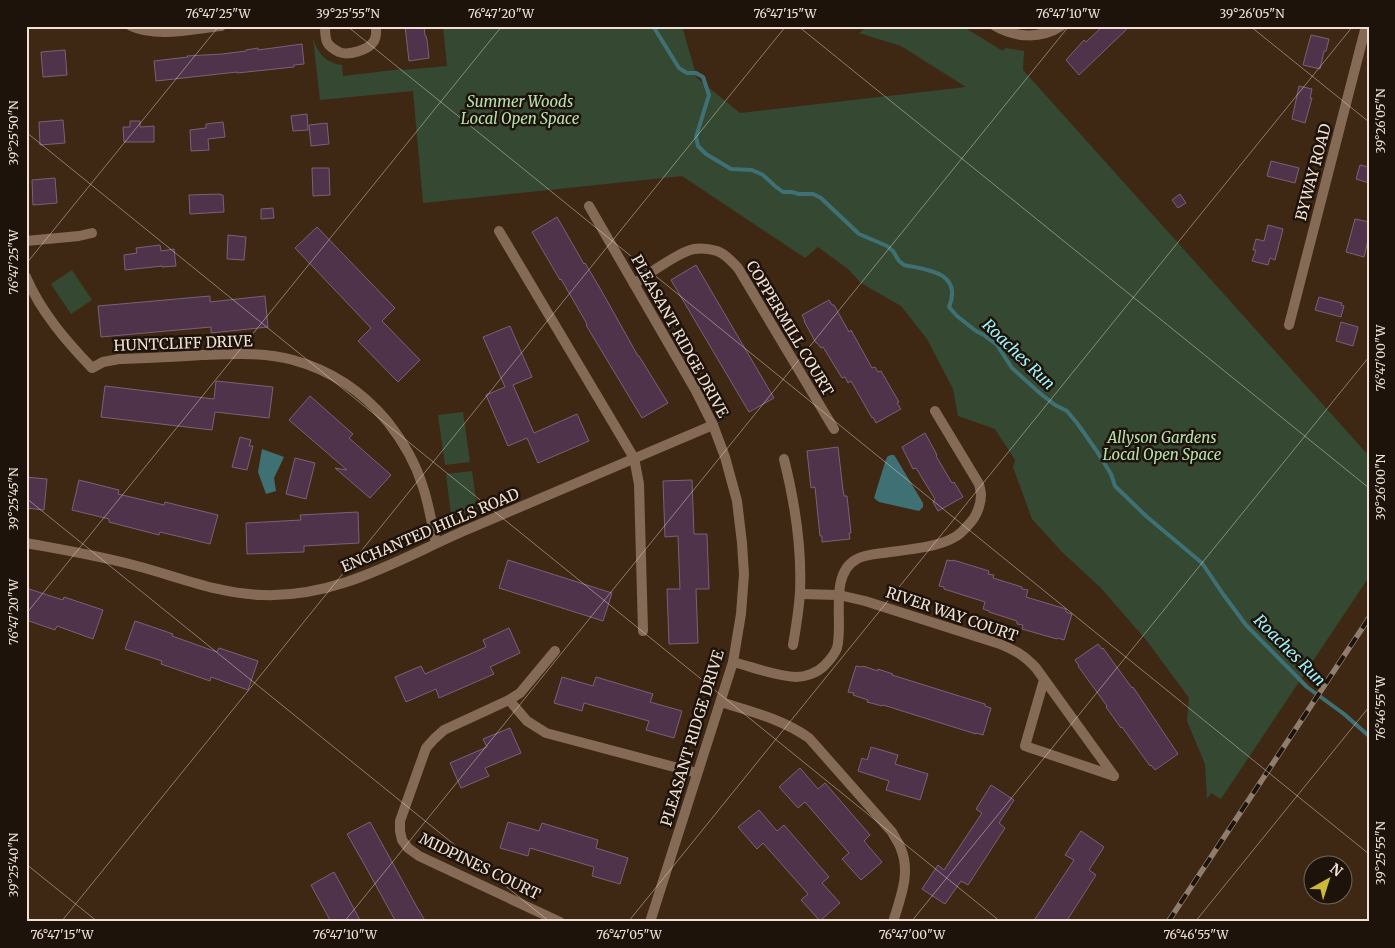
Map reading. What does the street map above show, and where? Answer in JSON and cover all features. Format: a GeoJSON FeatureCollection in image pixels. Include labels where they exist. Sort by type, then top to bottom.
{"type":"FeatureCollection","features":[{"type":"Feature","properties":{"kind":"street"},"geometry":{"type":"LineString","coordinates":[[131,26],[149,32],[221,26]]}},
{"type":"Feature","properties":{"kind":"street"},"geometry":{"type":"LineString","coordinates":[[325,26],[328,43],[339,52],[346,53],[370,47],[377,35],[376,26]]}},
{"type":"Feature","properties":{"kind":"street"},"geometry":{"type":"LineString","coordinates":[[995,26],[1003,31],[1028,36],[1042,35],[1061,26]]}},
{"type":"Feature","properties":{"kind":"street","name":"BYWAY ROAD"},"geometry":{"type":"LineString","coordinates":[[1289,325],[1366,26]]}},
{"type":"Feature","properties":{"kind":"street","name":"PLEASANT RIDGE DRIVE"},"geometry":{"type":"LineString","coordinates":[[589,206],[696,391],[713,425],[726,457],[737,501],[742,543],[744,574],[742,614],[733,662],[650,922]]}},
{"type":"Feature","properties":{"kind":"street"},"geometry":{"type":"LineString","coordinates":[[499,231],[634,458],[639,484],[643,630]]}},
{"type":"Feature","properties":{"kind":"street"},"geometry":{"type":"LineString","coordinates":[[26,241],[92,233]]}},
{"type":"Feature","properties":{"kind":"street","name":"COPPERMILL COURT"},"geometry":{"type":"LineString","coordinates":[[634,284],[692,249],[718,251],[728,258],[738,268],[834,429]]}},
{"type":"Feature","properties":{"kind":"street","name":"HUNTCLIFF DRIVE"},"geometry":{"type":"LineString","coordinates":[[26,277],[50,319],[92,368],[103,362],[119,359],[232,354],[260,355],[292,360],[320,370],[342,381],[362,394],[378,410],[395,431],[410,456],[423,486],[436,543]]}},
{"type":"Feature","properties":{"kind":"street"},"geometry":{"type":"LineString","coordinates":[[733,662],[797,677],[821,669],[831,660],[836,648],[841,580],[850,564],[871,555],[940,544],[954,538],[973,520],[979,507],[981,495],[979,484],[935,410]]}},
{"type":"Feature","properties":{"kind":"street","name":"ENCHANTED HILLS ROAD"},"geometry":{"type":"LineString","coordinates":[[26,543],[104,557],[217,589],[238,593],[263,595],[293,594],[330,588],[362,578],[436,543],[713,425]]}},
{"type":"Feature","properties":{"kind":"street"},"geometry":{"type":"LineString","coordinates":[[784,459],[792,488],[800,560],[800,594],[793,645]]}},
{"type":"Feature","properties":{"kind":"street","name":"RIVER WAY COURT"},"geometry":{"type":"LineString","coordinates":[[800,594],[839,595],[889,608],[1000,644],[1027,658],[1036,668],[1114,776],[1025,746],[1044,680]]}},
{"type":"Feature","properties":{"kind":"street","name":"MIDPINES COURT"},"geometry":{"type":"LineString","coordinates":[[555,650],[520,693],[444,730],[426,748],[400,821],[400,831],[402,840],[408,848],[419,856],[560,922]]}},
{"type":"Feature","properties":{"kind":"street"},"geometry":{"type":"LineString","coordinates":[[509,700],[527,721],[546,733],[697,773]]}},
{"type":"Feature","properties":{"kind":"street"},"geometry":{"type":"LineString","coordinates":[[721,702],[781,721],[809,738],[892,832],[901,850],[905,866],[903,888],[893,922]]}},
{"type":"Feature","properties":{"kind":"green space","name":"Allyson Gardens Local Open Space"},"geometry":{"type":"Polygon","coordinates":[[[443,26],[682,26],[697,78],[740,113],[966,87],[901,46],[859,33],[869,26],[962,26],[1003,51],[1005,48],[1024,51],[1023,70],[1369,456],[1369,577],[1221,799],[1211,793],[1207,799],[1205,764],[1187,721],[1189,698],[1147,641],[1100,587],[1062,552],[1032,519],[1013,467],[1015,460],[995,429],[958,416],[953,389],[927,339],[901,306],[861,283],[848,269],[818,247],[805,258],[682,176],[423,203],[413,91],[320,100],[313,38],[320,53],[327,60],[342,65],[343,76],[447,66],[443,26]]]}},
{"type":"Feature","properties":{"kind":"green space"},"geometry":{"type":"Polygon","coordinates":[[[72,270],[92,300],[71,314],[51,284],[72,270]]]}},
{"type":"Feature","properties":{"kind":"green space"},"geometry":{"type":"Polygon","coordinates":[[[463,412],[470,462],[445,465],[438,415],[463,412]]]}},
{"type":"Feature","properties":{"kind":"green space"},"geometry":{"type":"Polygon","coordinates":[[[472,471],[477,508],[465,513],[451,515],[446,474],[472,471]]]}},
{"type":"Feature","properties":{"kind":"water"},"geometry":{"type":"Polygon","coordinates":[[[262,449],[284,457],[274,478],[276,491],[266,494],[258,472],[262,449]]]}},
{"type":"Feature","properties":{"kind":"water"},"geometry":{"type":"Polygon","coordinates":[[[894,455],[923,503],[923,507],[919,511],[879,502],[874,498],[886,459],[894,455]]]}},
{"type":"Feature","properties":{"kind":"building"},"geometry":{"type":"Polygon","coordinates":[[[405,26],[424,26],[429,58],[409,61],[405,26]]]}},
{"type":"Feature","properties":{"kind":"building"},"geometry":{"type":"Polygon","coordinates":[[[1103,26],[1130,26],[1079,75],[1066,60],[1084,40],[1086,42],[1103,26]]]}},
{"type":"Feature","properties":{"kind":"building"},"geometry":{"type":"Polygon","coordinates":[[[1311,35],[1329,39],[1320,69],[1303,65],[1311,35]]]}},
{"type":"Feature","properties":{"kind":"building"},"geometry":{"type":"Polygon","coordinates":[[[302,44],[304,64],[294,65],[294,67],[156,81],[154,61],[302,44]]]}},
{"type":"Feature","properties":{"kind":"building"},"geometry":{"type":"Polygon","coordinates":[[[65,50],[67,75],[43,77],[41,52],[65,50]]]}},
{"type":"Feature","properties":{"kind":"building"},"geometry":{"type":"Polygon","coordinates":[[[1299,86],[1312,89],[1310,98],[1312,98],[1305,123],[1292,119],[1299,86]]]}},
{"type":"Feature","properties":{"kind":"building"},"geometry":{"type":"Polygon","coordinates":[[[307,114],[308,130],[293,131],[291,116],[307,114]]]}},
{"type":"Feature","properties":{"kind":"building"},"geometry":{"type":"Polygon","coordinates":[[[63,120],[65,143],[40,145],[39,122],[63,120]]]}},
{"type":"Feature","properties":{"kind":"building"},"geometry":{"type":"Polygon","coordinates":[[[130,121],[140,121],[140,127],[154,126],[154,142],[124,142],[123,127],[130,127],[130,121]]]}},
{"type":"Feature","properties":{"kind":"building"},"geometry":{"type":"Polygon","coordinates":[[[223,122],[225,137],[208,139],[209,150],[191,151],[190,130],[206,128],[206,124],[223,122]]]}},
{"type":"Feature","properties":{"kind":"building"},"geometry":{"type":"Polygon","coordinates":[[[327,123],[329,144],[311,146],[309,125],[327,123]]]}},
{"type":"Feature","properties":{"kind":"building"},"geometry":{"type":"Polygon","coordinates":[[[1271,161],[1299,168],[1295,183],[1267,176],[1271,161]]]}},
{"type":"Feature","properties":{"kind":"building"},"geometry":{"type":"Polygon","coordinates":[[[1360,165],[1369,167],[1369,183],[1356,179],[1360,165]]]}},
{"type":"Feature","properties":{"kind":"building"},"geometry":{"type":"Polygon","coordinates":[[[312,168],[329,168],[330,195],[313,196],[312,168]]]}},
{"type":"Feature","properties":{"kind":"building"},"geometry":{"type":"Polygon","coordinates":[[[55,178],[57,203],[33,205],[32,180],[55,178]]]}},
{"type":"Feature","properties":{"kind":"building"},"geometry":{"type":"Polygon","coordinates":[[[1180,194],[1186,203],[1178,208],[1172,200],[1180,194]]]}},
{"type":"Feature","properties":{"kind":"building"},"geometry":{"type":"Polygon","coordinates":[[[189,195],[223,195],[224,212],[190,214],[189,195]]]}},
{"type":"Feature","properties":{"kind":"building"},"geometry":{"type":"Polygon","coordinates":[[[273,208],[274,218],[261,219],[261,209],[273,208]]]}},
{"type":"Feature","properties":{"kind":"building"},"geometry":{"type":"Polygon","coordinates":[[[557,217],[638,356],[668,403],[642,418],[532,232],[557,217]]]}},
{"type":"Feature","properties":{"kind":"building"},"geometry":{"type":"Polygon","coordinates":[[[1355,219],[1369,222],[1369,236],[1364,257],[1346,252],[1355,219]]]}},
{"type":"Feature","properties":{"kind":"building"},"geometry":{"type":"Polygon","coordinates":[[[1268,225],[1283,229],[1275,260],[1270,258],[1268,265],[1252,261],[1256,250],[1253,250],[1256,239],[1264,241],[1268,225]]]}},
{"type":"Feature","properties":{"kind":"building"},"geometry":{"type":"Polygon","coordinates":[[[317,227],[395,308],[382,321],[420,360],[398,382],[358,341],[371,328],[295,248],[317,227]]]}},
{"type":"Feature","properties":{"kind":"building"},"geometry":{"type":"Polygon","coordinates":[[[228,235],[246,237],[244,260],[227,259],[228,235]]]}},
{"type":"Feature","properties":{"kind":"building"},"geometry":{"type":"Polygon","coordinates":[[[160,245],[161,251],[174,249],[176,266],[125,270],[124,255],[137,253],[136,248],[160,245]]]}},
{"type":"Feature","properties":{"kind":"building"},"geometry":{"type":"Polygon","coordinates":[[[696,265],[774,398],[749,412],[671,280],[696,265]]]}},
{"type":"Feature","properties":{"kind":"building"},"geometry":{"type":"Polygon","coordinates":[[[210,296],[210,302],[265,296],[268,327],[211,333],[211,327],[101,337],[98,306],[210,296]]]}},
{"type":"Feature","properties":{"kind":"building"},"geometry":{"type":"Polygon","coordinates":[[[1319,297],[1342,303],[1341,305],[1344,306],[1341,317],[1315,310],[1319,297]]]}},
{"type":"Feature","properties":{"kind":"building"},"geometry":{"type":"Polygon","coordinates":[[[829,300],[834,305],[849,332],[851,330],[872,368],[875,367],[878,372],[881,371],[899,402],[897,403],[901,409],[876,423],[851,381],[848,383],[845,377],[842,378],[823,347],[821,348],[816,343],[804,321],[802,315],[829,300]]]}},
{"type":"Feature","properties":{"kind":"building"},"geometry":{"type":"Polygon","coordinates":[[[1341,322],[1358,327],[1353,346],[1336,341],[1341,322]]]}},
{"type":"Feature","properties":{"kind":"building"},"geometry":{"type":"Polygon","coordinates":[[[510,326],[532,377],[513,385],[534,433],[577,414],[589,441],[538,463],[527,438],[508,446],[486,395],[505,387],[483,337],[510,326]]]}},
{"type":"Feature","properties":{"kind":"building"},"geometry":{"type":"Polygon","coordinates":[[[216,381],[273,387],[269,418],[215,412],[212,430],[101,417],[105,386],[214,399],[216,381]]]}},
{"type":"Feature","properties":{"kind":"building"},"geometry":{"type":"Polygon","coordinates":[[[310,396],[353,434],[349,438],[391,475],[370,498],[335,468],[347,470],[289,420],[310,396]]]}},
{"type":"Feature","properties":{"kind":"building"},"geometry":{"type":"Polygon","coordinates":[[[925,433],[952,483],[954,482],[963,497],[938,511],[933,502],[935,499],[916,468],[913,469],[902,447],[925,433]]]}},
{"type":"Feature","properties":{"kind":"building"},"geometry":{"type":"Polygon","coordinates":[[[240,437],[251,440],[249,446],[253,446],[247,470],[232,467],[240,437]]]}},
{"type":"Feature","properties":{"kind":"building"},"geometry":{"type":"Polygon","coordinates":[[[838,447],[844,496],[847,496],[850,539],[822,542],[815,487],[811,488],[807,451],[838,447]]]}},
{"type":"Feature","properties":{"kind":"building"},"geometry":{"type":"Polygon","coordinates":[[[295,458],[315,463],[306,499],[286,494],[295,458]]]}},
{"type":"Feature","properties":{"kind":"building"},"geometry":{"type":"Polygon","coordinates":[[[26,477],[47,479],[44,510],[26,508],[26,477]]]}},
{"type":"Feature","properties":{"kind":"building"},"geometry":{"type":"Polygon","coordinates":[[[79,480],[119,490],[118,494],[164,505],[165,502],[218,515],[210,544],[160,532],[159,535],[109,522],[109,519],[72,510],[79,480]]]}},
{"type":"Feature","properties":{"kind":"building"},"geometry":{"type":"Polygon","coordinates":[[[692,480],[694,534],[707,534],[709,589],[696,589],[698,643],[669,644],[667,589],[680,589],[678,536],[665,537],[663,481],[692,480]]]}},
{"type":"Feature","properties":{"kind":"building"},"geometry":{"type":"Polygon","coordinates":[[[358,512],[359,543],[304,546],[304,552],[247,554],[246,523],[301,520],[300,515],[358,512]]]}},
{"type":"Feature","properties":{"kind":"building"},"geometry":{"type":"Polygon","coordinates":[[[508,560],[612,593],[603,621],[499,588],[508,560]]]}},
{"type":"Feature","properties":{"kind":"building"},"geometry":{"type":"Polygon","coordinates":[[[947,560],[953,560],[989,571],[988,574],[994,575],[993,578],[1028,590],[1026,597],[1066,609],[1066,612],[1072,614],[1064,640],[1022,629],[1023,625],[1017,624],[1017,621],[983,609],[985,602],[939,586],[947,560]]]}},
{"type":"Feature","properties":{"kind":"building"},"geometry":{"type":"Polygon","coordinates":[[[26,588],[63,600],[64,597],[103,610],[93,639],[57,626],[55,630],[26,620],[26,588]]]}},
{"type":"Feature","properties":{"kind":"building"},"geometry":{"type":"Polygon","coordinates":[[[135,621],[217,652],[219,648],[258,661],[248,690],[211,677],[210,681],[161,664],[162,661],[125,649],[135,621]]]}},
{"type":"Feature","properties":{"kind":"building"},"geometry":{"type":"Polygon","coordinates":[[[509,628],[520,653],[490,667],[494,674],[439,698],[436,689],[406,702],[395,677],[421,666],[425,674],[486,647],[483,640],[509,628]]]}},
{"type":"Feature","properties":{"kind":"building"},"geometry":{"type":"Polygon","coordinates":[[[1098,644],[1133,687],[1178,754],[1155,770],[1121,728],[1075,660],[1098,644]]]}},
{"type":"Feature","properties":{"kind":"building"},"geometry":{"type":"Polygon","coordinates":[[[856,666],[863,666],[878,671],[878,669],[985,704],[985,706],[991,708],[983,735],[867,702],[868,700],[853,695],[854,693],[848,692],[856,666]]]}},
{"type":"Feature","properties":{"kind":"building"},"geometry":{"type":"Polygon","coordinates":[[[562,677],[593,686],[596,677],[653,694],[650,702],[682,711],[674,738],[646,730],[649,721],[584,703],[582,711],[554,703],[562,677]]]}},
{"type":"Feature","properties":{"kind":"building"},"geometry":{"type":"Polygon","coordinates":[[[510,728],[521,753],[485,768],[489,776],[461,788],[450,763],[487,747],[483,739],[510,728]]]}},
{"type":"Feature","properties":{"kind":"building"},"geometry":{"type":"Polygon","coordinates":[[[871,747],[898,755],[895,764],[928,774],[920,800],[886,790],[889,781],[858,771],[862,758],[867,760],[871,747]]]}},
{"type":"Feature","properties":{"kind":"building"},"geometry":{"type":"Polygon","coordinates":[[[800,768],[818,789],[825,783],[870,835],[864,841],[882,862],[861,880],[842,859],[849,853],[805,802],[798,808],[779,787],[800,768]]]}},
{"type":"Feature","properties":{"kind":"building"},"geometry":{"type":"Polygon","coordinates":[[[991,785],[1014,800],[999,823],[1005,828],[968,885],[961,881],[945,904],[922,889],[938,865],[944,870],[982,813],[976,809],[991,785]]]}},
{"type":"Feature","properties":{"kind":"building"},"geometry":{"type":"Polygon","coordinates":[[[759,810],[777,831],[784,825],[829,877],[822,883],[840,903],[820,921],[801,900],[808,894],[763,843],[757,849],[738,827],[759,810]]]}},
{"type":"Feature","properties":{"kind":"building"},"geometry":{"type":"Polygon","coordinates":[[[370,822],[426,922],[396,922],[347,834],[370,822]]]}},
{"type":"Feature","properties":{"kind":"building"},"geometry":{"type":"Polygon","coordinates":[[[508,822],[539,831],[542,823],[598,840],[596,848],[628,858],[620,884],[592,876],[594,867],[530,848],[528,856],[500,848],[508,822]]]}},
{"type":"Feature","properties":{"kind":"building"},"geometry":{"type":"Polygon","coordinates":[[[1081,831],[1104,847],[1089,870],[1096,875],[1066,922],[1033,922],[1074,860],[1065,855],[1081,831]]]}},
{"type":"Feature","properties":{"kind":"building"},"geometry":{"type":"Polygon","coordinates":[[[334,872],[361,922],[331,922],[311,885],[334,872]]]}},
{"type":"Feature","properties":{"kind":"waterway","name":"Roaches Run"},"geometry":{"type":"LineString","coordinates":[[653,26],[679,68],[687,73],[696,73],[703,77],[709,95],[696,137],[698,146],[706,154],[731,169],[752,170],[763,175],[783,192],[813,194],[821,198],[859,234],[887,246],[904,265],[932,271],[947,280],[951,286],[952,295],[949,307],[957,316],[997,345],[1012,368],[1055,405],[1067,411],[1096,450],[1111,474],[1115,486],[1146,516],[1202,563],[1246,625],[1307,687],[1344,714],[1369,736]]}},
{"type":"Feature","properties":{"kind":"railway"},"geometry":{"type":"LineString","coordinates":[[1168,922],[1369,618]]}},
{"type":"Feature","properties":{"kind":"park label","name":"Summer Woods Local Open Space"},"geometry":{"type":"Point","coordinates":[520,110]}}]}
